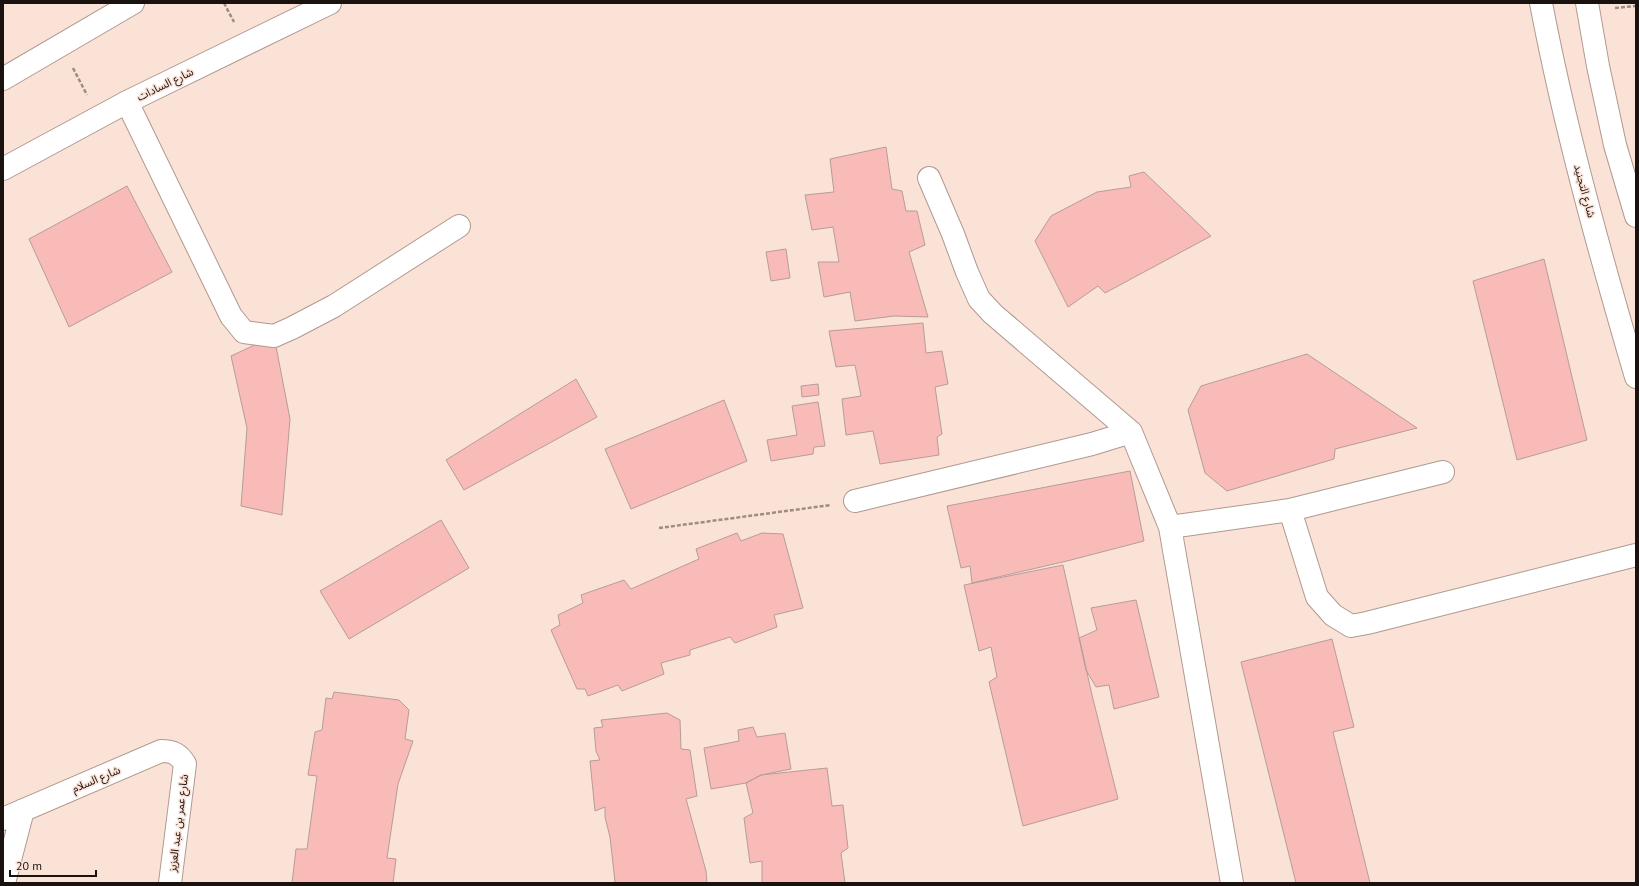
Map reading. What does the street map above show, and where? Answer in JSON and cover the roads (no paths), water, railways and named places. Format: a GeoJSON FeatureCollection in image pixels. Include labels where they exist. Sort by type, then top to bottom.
{"type":"FeatureCollection","features":[{"type":"Feature","properties":{"kind":"main road"},"geometry":{"type":"LineString","coordinates":[[3,79],[62,46],[132,3]]}},
{"type":"Feature","properties":{"kind":"main road","name":"شارع السادات"},"geometry":{"type":"LineString","coordinates":[[3,169],[127,102],[330,3]]}},
{"type":"Feature","properties":{"kind":"main road","name":"شارع التجنيد"},"geometry":{"type":"LineString","coordinates":[[1541,3],[1573,146],[1609,283],[1636,377]]}},
{"type":"Feature","properties":{"kind":"main road"},"geometry":{"type":"LineString","coordinates":[[1587,3],[1598,66],[1615,145],[1636,216]]}},
{"type":"Feature","properties":{"kind":"main road"},"geometry":{"type":"LineString","coordinates":[[127,102],[230,316],[244,332],[274,336],[292,328],[334,306],[459,226]]}},
{"type":"Feature","properties":{"kind":"main road"},"geometry":{"type":"LineString","coordinates":[[929,178],[967,272],[980,299],[993,314],[1131,432],[1170,528],[1232,883]]}},
{"type":"Feature","properties":{"kind":"main road"},"geometry":{"type":"LineString","coordinates":[[855,501],[1092,444],[1131,432]]}},
{"type":"Feature","properties":{"kind":"main road"},"geometry":{"type":"LineString","coordinates":[[1170,528],[1290,510],[1443,472]]}},
{"type":"Feature","properties":{"kind":"main road"},"geometry":{"type":"LineString","coordinates":[[1290,510],[1317,597],[1334,615],[1351,626],[1636,555]]}},
{"type":"Feature","properties":{"kind":"main road","name":"شارع السلام"},"geometry":{"type":"LineString","coordinates":[[3,819],[161,751],[176,753],[181,757],[185,764]]}},
{"type":"Feature","properties":{"kind":"main road","name":"شارع عمر بن عبد العزيز"},"geometry":{"type":"LineString","coordinates":[[170,883],[185,764]]}},
{"type":"Feature","properties":{"kind":"main road"},"geometry":{"type":"LineString","coordinates":[[4,883],[23,810]]}}]}
